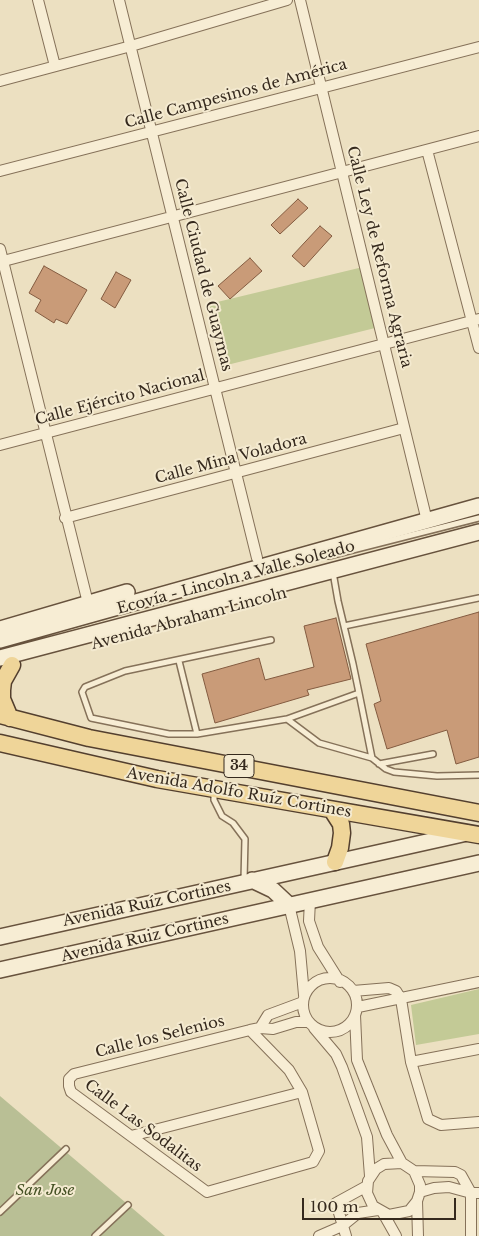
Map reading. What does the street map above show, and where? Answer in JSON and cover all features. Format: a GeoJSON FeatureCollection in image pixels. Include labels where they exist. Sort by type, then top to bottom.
{"type":"FeatureCollection","features":[{"type":"Feature","properties":{"kind":"main road"},"geometry":{"type":"LineString","coordinates":[[0,640],[291,557],[479,506]]}},
{"type":"Feature","properties":{"kind":"main road","name":"Avenida Abraham Lincoln"},"geometry":{"type":"LineString","coordinates":[[3,661],[479,532]]}},
{"type":"Feature","properties":{"kind":"main road"},"geometry":{"type":"LineString","coordinates":[[0,627],[294,548],[338,544]]}},
{"type":"Feature","properties":{"kind":"main road","name":"Avenida Abraham Lincoln"},"geometry":{"type":"LineString","coordinates":[[3,661],[135,634],[334,578],[374,560]]}},
{"type":"Feature","properties":{"kind":"main road"},"geometry":{"type":"LineString","coordinates":[[3,661],[6,673],[2,690],[5,716]]}},
{"type":"Feature","properties":{"kind":"main road","name":"Avenida Adolfo Ruíz Cortines"},"geometry":{"type":"LineString","coordinates":[[5,716],[89,738],[479,812]]}},
{"type":"Feature","properties":{"kind":"main road","name":"Avenida Adolfo Ruíz Cortines"},"geometry":{"type":"LineString","coordinates":[[0,743],[157,779],[332,810],[476,832]]}},
{"type":"Feature","properties":{"kind":"main road"},"geometry":{"type":"LineString","coordinates":[[214,788],[224,776],[282,784],[320,781]]}},
{"type":"Feature","properties":{"kind":"main road"},"geometry":{"type":"LineString","coordinates":[[332,810],[341,824],[342,833],[340,848],[335,862]]}},
{"type":"Feature","properties":{"kind":"main road","name":"Avenida Ruíz Cortines"},"geometry":{"type":"LineString","coordinates":[[0,936],[476,832]]}},
{"type":"Feature","properties":{"kind":"main road"},"geometry":{"type":"LineString","coordinates":[[248,882],[273,890],[289,905],[479,863]]}},
{"type":"Feature","properties":{"kind":"main road","name":"Avenida Ruiz Cortines"},"geometry":{"type":"LineString","coordinates":[[0,970],[289,905]]}},
{"type":"Feature","properties":{"kind":"main road"},"geometry":{"type":"LineString","coordinates":[[0,945],[54,932],[75,920]]}},
{"type":"Feature","properties":{"kind":"street"},"geometry":{"type":"LineString","coordinates":[[38,0],[55,66]]}},
{"type":"Feature","properties":{"kind":"street","name":"Calle Ciudad de Guaymas"},"geometry":{"type":"LineString","coordinates":[[119,0],[257,558]]}},
{"type":"Feature","properties":{"kind":"street"},"geometry":{"type":"LineString","coordinates":[[0,81],[131,46],[287,0]]}},
{"type":"Feature","properties":{"kind":"street","name":"Calle Ley de Reforma Agraria"},"geometry":{"type":"LineString","coordinates":[[300,0],[385,342],[427,521]]}},
{"type":"Feature","properties":{"kind":"street","name":"Calle Campesinos de América"},"geometry":{"type":"LineString","coordinates":[[0,171],[321,86],[479,47]]}},
{"type":"Feature","properties":{"kind":"street"},"geometry":{"type":"LineString","coordinates":[[2,261],[479,136]]}},
{"type":"Feature","properties":{"kind":"street"},"geometry":{"type":"LineString","coordinates":[[427,150],[475,320],[479,348]]}},
{"type":"Feature","properties":{"kind":"street"},"geometry":{"type":"LineString","coordinates":[[0,249],[65,518],[88,603]]}},
{"type":"Feature","properties":{"kind":"street","name":"Calle Ejército Nacional"},"geometry":{"type":"LineString","coordinates":[[0,445],[385,342],[475,320]]}},
{"type":"Feature","properties":{"kind":"street","name":"Calle Mina Voladora"},"geometry":{"type":"LineString","coordinates":[[65,518],[404,428]]}},
{"type":"Feature","properties":{"kind":"street"},"geometry":{"type":"LineString","coordinates":[[310,900],[309,921],[318,947],[340,982]]}},
{"type":"Feature","properties":{"kind":"street"},"geometry":{"type":"LineString","coordinates":[[289,905],[309,921]]}},
{"type":"Feature","properties":{"kind":"street"},"geometry":{"type":"LineString","coordinates":[[289,905],[300,951],[304,1016],[336,1054],[342,1067],[367,1138],[369,1200],[380,1212],[396,1236]]}},
{"type":"Feature","properties":{"kind":"street"},"geometry":{"type":"LineString","coordinates":[[303,999],[313,984],[319,981],[333,980],[340,982],[353,991],[389,988],[396,990],[401,999],[411,1062],[425,1114],[431,1122],[441,1125],[479,1122]]}},
{"type":"Feature","properties":{"kind":"street"},"geometry":{"type":"LineString","coordinates":[[311,1025],[320,1030],[336,1030],[350,1022],[356,1011],[479,982]]}},
{"type":"Feature","properties":{"kind":"street"},"geometry":{"type":"LineString","coordinates":[[353,991],[356,1011],[357,1060],[387,1135],[402,1163],[414,1171],[455,1172],[461,1175],[475,1193],[470,1236]]}},
{"type":"Feature","properties":{"kind":"street","name":"Calle los Selenios"},"geometry":{"type":"LineString","coordinates":[[255,1029],[268,1015],[303,999]]}},
{"type":"Feature","properties":{"kind":"street","name":"Calle los Selenios"},"geometry":{"type":"LineString","coordinates":[[69,1079],[74,1074],[255,1029],[272,1029],[296,1022],[311,1025]]}},
{"type":"Feature","properties":{"kind":"street"},"geometry":{"type":"LineString","coordinates":[[131,1136],[302,1092],[289,1070],[255,1029]]}},
{"type":"Feature","properties":{"kind":"street"},"geometry":{"type":"LineString","coordinates":[[411,1062],[479,1049]]}},
{"type":"Feature","properties":{"kind":"street","name":"Calle Las Sodalitas"},"geometry":{"type":"LineString","coordinates":[[69,1079],[71,1092],[207,1192],[313,1162],[319,1151],[302,1092]]}},
{"type":"Feature","properties":{"kind":"street"},"geometry":{"type":"LineString","coordinates":[[346,1236],[335,1205],[338,1201],[368,1181],[384,1164],[402,1163]]}},
{"type":"Feature","properties":{"kind":"street"},"geometry":{"type":"LineString","coordinates":[[414,1171],[420,1185],[418,1236]]}},
{"type":"Feature","properties":{"kind":"street"},"geometry":{"type":"LineString","coordinates":[[319,1236],[342,1226],[358,1213],[403,1214],[419,1196],[434,1188],[449,1187],[475,1193]]}},
{"type":"Feature","properties":{"kind":"lane"},"geometry":{"type":"LineString","coordinates":[[321,558],[479,518]]}},
{"type":"Feature","properties":{"kind":"lane","name":"Ecovía - Lincoln a Valle Soleado"},"geometry":{"type":"LineString","coordinates":[[3,661],[479,525]]}},
{"type":"Feature","properties":{"kind":"lane"},"geometry":{"type":"LineString","coordinates":[[0,646],[312,560]]}},
{"type":"Feature","properties":{"kind":"lane"},"geometry":{"type":"LineString","coordinates":[[334,578],[372,758]]}},
{"type":"Feature","properties":{"kind":"lane"},"geometry":{"type":"LineString","coordinates":[[344,626],[479,598]]}},
{"type":"Feature","properties":{"kind":"lane"},"geometry":{"type":"LineString","coordinates":[[271,640],[125,672],[85,687],[82,692],[91,718],[169,734],[197,734],[287,720],[359,693]]}},
{"type":"Feature","properties":{"kind":"lane"},"geometry":{"type":"LineString","coordinates":[[179,661],[197,734]]}},
{"type":"Feature","properties":{"kind":"lane"},"geometry":{"type":"LineString","coordinates":[[287,720],[319,743],[372,758],[378,764],[394,772],[437,776],[479,775]]}},
{"type":"Feature","properties":{"kind":"lane"},"geometry":{"type":"LineString","coordinates":[[378,764],[433,754]]}},
{"type":"Feature","properties":{"kind":"lane"},"geometry":{"type":"LineString","coordinates":[[214,788],[214,800],[222,816],[233,823],[245,839],[248,882]]}},
{"type":"Feature","properties":{"kind":"lane"},"geometry":{"type":"LineString","coordinates":[[0,1212],[66,1150]]}},
{"type":"Feature","properties":{"kind":"lane"},"geometry":{"type":"LineString","coordinates":[[95,1236],[128,1205]]}},
{"type":"Feature","properties":{"kind":"green space"},"geometry":{"type":"Polygon","coordinates":[[[363,267],[379,327],[227,365],[209,304],[363,267]]]}},
{"type":"Feature","properties":{"kind":"green space"},"geometry":{"type":"Polygon","coordinates":[[[479,989],[479,1034],[416,1045],[411,1005],[479,989]]]}},
{"type":"Feature","properties":{"kind":"green space","name":"San Jose"},"geometry":{"type":"Polygon","coordinates":[[[0,1096],[165,1236],[0,1236],[0,1096]]]}},
{"type":"Feature","properties":{"kind":"building"},"geometry":{"type":"Polygon","coordinates":[[[298,199],[308,208],[280,234],[271,225],[298,199]]]}},
{"type":"Feature","properties":{"kind":"building"},"geometry":{"type":"Polygon","coordinates":[[[320,226],[332,236],[304,267],[292,256],[320,226]]]}},
{"type":"Feature","properties":{"kind":"building"},"geometry":{"type":"Polygon","coordinates":[[[250,258],[262,271],[230,299],[218,286],[250,258]]]}},
{"type":"Feature","properties":{"kind":"building"},"geometry":{"type":"Polygon","coordinates":[[[44,266],[87,290],[67,324],[56,319],[54,323],[35,311],[41,300],[29,293],[44,266]]]}},
{"type":"Feature","properties":{"kind":"building"},"geometry":{"type":"Polygon","coordinates":[[[116,272],[131,280],[115,308],[101,299],[116,272]]]}},
{"type":"Feature","properties":{"kind":"building"},"geometry":{"type":"Polygon","coordinates":[[[479,612],[479,757],[456,764],[447,730],[387,749],[374,704],[381,701],[366,644],[479,612]]]}},
{"type":"Feature","properties":{"kind":"building"},"geometry":{"type":"Polygon","coordinates":[[[336,618],[351,679],[307,690],[309,695],[215,723],[202,674],[259,658],[265,680],[314,667],[304,626],[336,618]]]}}]}
